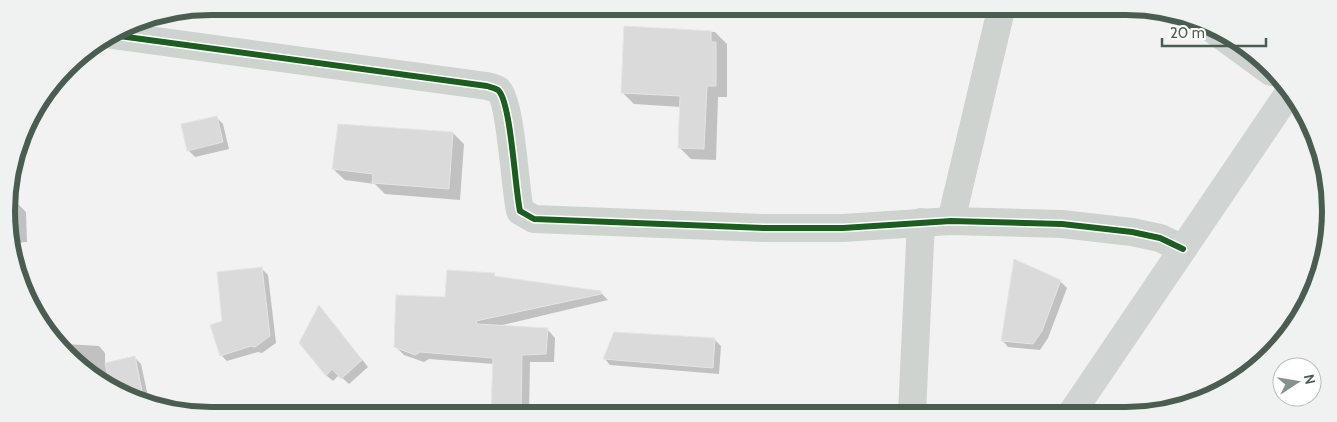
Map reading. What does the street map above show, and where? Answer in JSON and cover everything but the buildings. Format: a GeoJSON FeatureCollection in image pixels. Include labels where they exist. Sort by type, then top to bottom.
{"type":"FeatureCollection","features":[{"type":"Feature","properties":{"kind":"main road"},"geometry":{"type":"LineString","coordinates":[[1076,407],[1286,98]]}},
{"type":"Feature","properties":{"kind":"street"},"geometry":{"type":"LineString","coordinates":[[951,221],[999,15]]}},
{"type":"Feature","properties":{"kind":"street"},"geometry":{"type":"LineString","coordinates":[[122,36],[487,86],[498,90],[504,101],[509,122],[520,211],[534,219],[764,228],[843,228],[951,221],[1062,224],[1132,232],[1160,238],[1183,249]]}},
{"type":"Feature","properties":{"kind":"street"},"geometry":{"type":"LineString","coordinates":[[912,407],[921,222]]}},
{"type":"Feature","properties":{"kind":"cycle path"},"geometry":{"type":"LineString","coordinates":[[122,36],[487,86],[498,90],[506,110],[520,211],[534,219],[765,228],[843,228],[951,221],[1062,224],[1132,232],[1160,238],[1183,249]]}}]}
